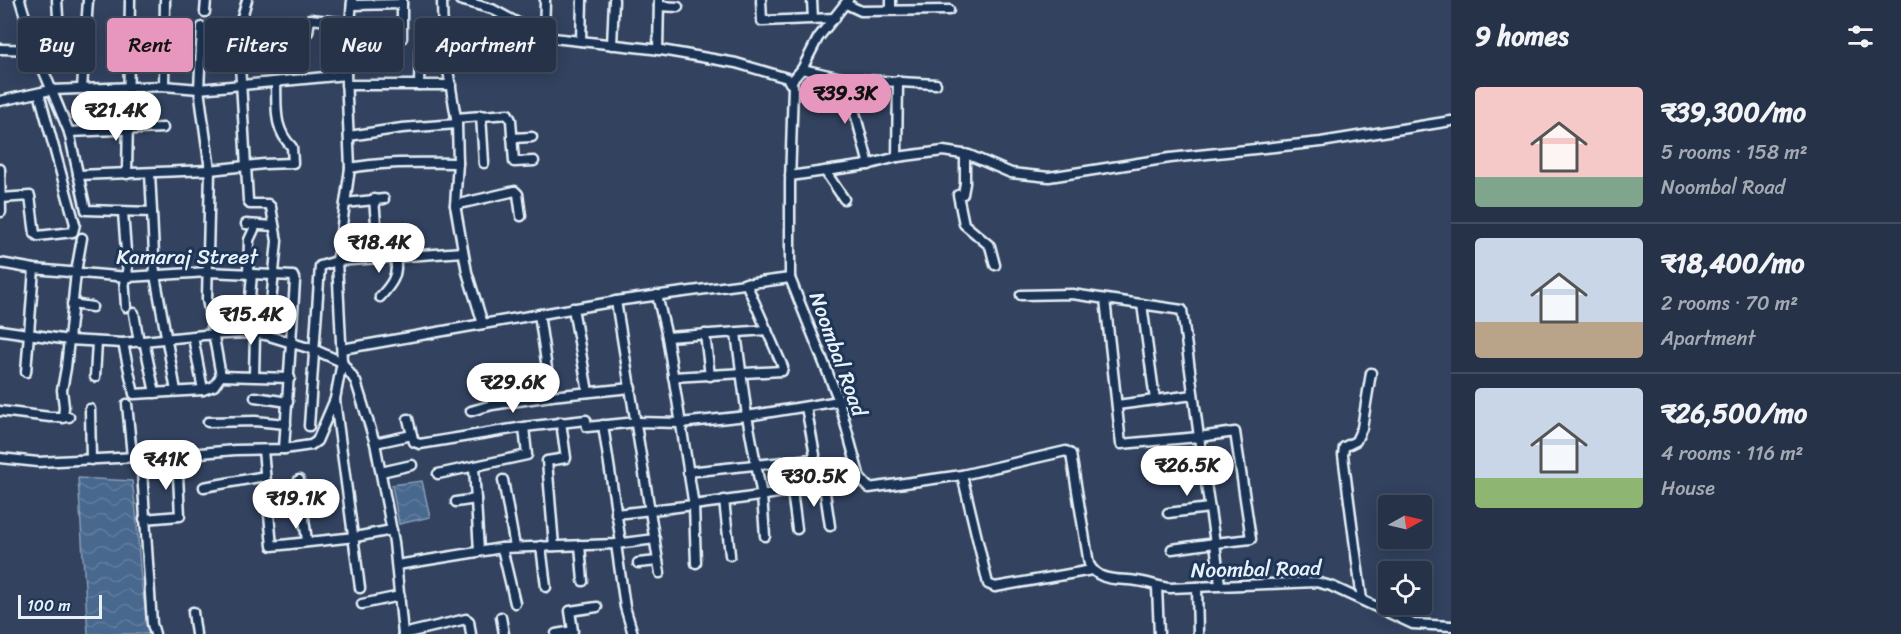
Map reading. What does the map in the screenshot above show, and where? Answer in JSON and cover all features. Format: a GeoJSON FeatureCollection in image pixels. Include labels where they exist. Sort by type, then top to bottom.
{"type":"FeatureCollection","features":[{"type":"Feature","properties":{"kind":"street"},"geometry":{"type":"LineString","coordinates":[[20,0],[25,18]]}},
{"type":"Feature","properties":{"kind":"street"},"geometry":{"type":"LineString","coordinates":[[57,0],[58,18]]}},
{"type":"Feature","properties":{"kind":"street"},"geometry":{"type":"LineString","coordinates":[[86,18],[88,0]]}},
{"type":"Feature","properties":{"kind":"street"},"geometry":{"type":"LineString","coordinates":[[128,174],[130,0]]}},
{"type":"Feature","properties":{"kind":"street"},"geometry":{"type":"LineString","coordinates":[[164,86],[165,0]]}},
{"type":"Feature","properties":{"kind":"street"},"geometry":{"type":"LineString","coordinates":[[205,12],[206,0]]}},
{"type":"Feature","properties":{"kind":"street"},"geometry":{"type":"LineString","coordinates":[[248,0],[238,31],[248,203],[268,204],[271,207],[277,241],[266,334]]}},
{"type":"Feature","properties":{"kind":"street"},"geometry":{"type":"LineString","coordinates":[[442,0],[443,40],[456,121],[458,163],[455,205],[463,252],[483,324]]}},
{"type":"Feature","properties":{"kind":"street"},"geometry":{"type":"LineString","coordinates":[[460,0],[492,9],[509,18]]}},
{"type":"Feature","properties":{"kind":"street"},"geometry":{"type":"LineString","coordinates":[[545,0],[545,18]]}},
{"type":"Feature","properties":{"kind":"street"},"geometry":{"type":"LineString","coordinates":[[581,41],[582,0]]}},
{"type":"Feature","properties":{"kind":"street"},"geometry":{"type":"LineString","coordinates":[[612,45],[614,0]]}},
{"type":"Feature","properties":{"kind":"street"},"geometry":{"type":"LineString","coordinates":[[761,0],[762,21],[835,18]]}},
{"type":"Feature","properties":{"kind":"street"},"geometry":{"type":"LineString","coordinates":[[812,0],[813,19]]}},
{"type":"Feature","properties":{"kind":"street"},"geometry":{"type":"LineString","coordinates":[[891,0],[891,10]]}},
{"type":"Feature","properties":{"kind":"street"},"geometry":{"type":"LineString","coordinates":[[350,18],[352,2],[402,2],[402,18]]}},
{"type":"Feature","properties":{"kind":"street"},"geometry":{"type":"LineString","coordinates":[[790,83],[802,69],[818,38],[847,2],[861,10],[949,10]]}},
{"type":"Feature","properties":{"kind":"street"},"geometry":{"type":"LineString","coordinates":[[658,50],[659,3],[678,7]]}},
{"type":"Feature","properties":{"kind":"street"},"geometry":{"type":"LineString","coordinates":[[309,26],[310,19],[321,20]]}},
{"type":"Feature","properties":{"kind":"street"},"geometry":{"type":"LineString","coordinates":[[123,343],[134,394],[203,390],[214,386],[221,376],[207,299],[210,170],[198,89],[201,27]]}},
{"type":"Feature","properties":{"kind":"street"},"geometry":{"type":"LineString","coordinates":[[556,38],[658,50],[736,63],[787,78],[793,86],[790,278]]}},
{"type":"Feature","properties":{"kind":"street"},"geometry":{"type":"LineString","coordinates":[[0,49],[18,50]]}},
{"type":"Feature","properties":{"kind":"street"},"geometry":{"type":"LineString","coordinates":[[802,69],[846,79],[936,84]]}},
{"type":"Feature","properties":{"kind":"street"},"geometry":{"type":"LineString","coordinates":[[44,72],[69,132],[86,210],[152,212]]}},
{"type":"Feature","properties":{"kind":"street"},"geometry":{"type":"LineString","coordinates":[[82,72],[82,89]]}},
{"type":"Feature","properties":{"kind":"street"},"geometry":{"type":"LineString","coordinates":[[0,458],[38,462],[91,460],[284,449],[311,445],[318,441],[335,399],[342,362],[337,261],[350,168],[346,72]]}},
{"type":"Feature","properties":{"kind":"street"},"geometry":{"type":"LineString","coordinates":[[419,72],[419,85]]}},
{"type":"Feature","properties":{"kind":"street"},"geometry":{"type":"LineString","coordinates":[[0,101],[51,90],[164,86],[198,89],[346,75]]}},
{"type":"Feature","properties":{"kind":"street"},"geometry":{"type":"LineString","coordinates":[[846,79],[869,165]]}},
{"type":"Feature","properties":{"kind":"street"},"geometry":{"type":"LineString","coordinates":[[897,157],[898,81]]}},
{"type":"Feature","properties":{"kind":"street"},"geometry":{"type":"LineString","coordinates":[[78,175],[210,170],[293,163],[292,147],[283,138],[278,126],[276,82]]}},
{"type":"Feature","properties":{"kind":"street"},"geometry":{"type":"LineString","coordinates":[[346,85],[451,85]]}},
{"type":"Feature","properties":{"kind":"street"},"geometry":{"type":"LineString","coordinates":[[1,198],[30,196],[36,236],[73,232],[75,224],[39,93]]}},
{"type":"Feature","properties":{"kind":"street"},"geometry":{"type":"LineString","coordinates":[[348,136],[456,121],[481,115],[508,114],[511,120],[514,162],[534,161]]}},
{"type":"Feature","properties":{"kind":"street"},"geometry":{"type":"LineString","coordinates":[[481,115],[484,163]]}},
{"type":"Feature","properties":{"kind":"street"},"geometry":{"type":"LineString","coordinates":[[790,177],[869,165],[897,157],[936,151],[965,154],[1011,173],[1049,177],[1170,158],[1321,142],[1451,121]]}},
{"type":"Feature","properties":{"kind":"street"},"geometry":{"type":"LineString","coordinates":[[69,132],[128,128],[163,129]]}},
{"type":"Feature","properties":{"kind":"street"},"geometry":{"type":"LineString","coordinates":[[512,138],[532,137]]}},
{"type":"Feature","properties":{"kind":"street"},"geometry":{"type":"LineString","coordinates":[[965,154],[965,183],[963,194],[958,195],[964,224],[990,246],[995,265]]}},
{"type":"Feature","properties":{"kind":"street"},"geometry":{"type":"LineString","coordinates":[[350,168],[391,162],[458,163]]}},
{"type":"Feature","properties":{"kind":"street"},"geometry":{"type":"LineString","coordinates":[[0,169],[1,212]]}},
{"type":"Feature","properties":{"kind":"street"},"geometry":{"type":"LineString","coordinates":[[825,171],[844,199]]}},
{"type":"Feature","properties":{"kind":"street"},"geometry":{"type":"LineString","coordinates":[[150,173],[155,275],[176,391]]}},
{"type":"Feature","properties":{"kind":"street"},"geometry":{"type":"LineString","coordinates":[[455,205],[515,191],[518,194],[521,216]]}},
{"type":"Feature","properties":{"kind":"street"},"geometry":{"type":"LineString","coordinates":[[345,203],[384,199]]}},
{"type":"Feature","properties":{"kind":"street"},"geometry":{"type":"LineString","coordinates":[[374,200],[376,223]]}},
{"type":"Feature","properties":{"kind":"street"},"geometry":{"type":"LineString","coordinates":[[123,212],[126,306]]}},
{"type":"Feature","properties":{"kind":"street"},"geometry":{"type":"LineString","coordinates":[[254,376],[249,240],[251,224],[273,226]]}},
{"type":"Feature","properties":{"kind":"street"},"geometry":{"type":"LineString","coordinates":[[0,411],[66,418],[62,390],[82,238]]}},
{"type":"Feature","properties":{"kind":"street"},"geometry":{"type":"LineString","coordinates":[[309,426],[319,269],[322,265],[337,261],[463,252]]}},
{"type":"Feature","properties":{"kind":"street"},"geometry":{"type":"LineString","coordinates":[[380,297],[397,272],[395,256]]}},
{"type":"Feature","properties":{"kind":"street","name":"Kamaraj Street"},"geometry":{"type":"LineString","coordinates":[[0,263],[126,277],[208,272],[292,276],[295,281],[292,343]]}},
{"type":"Feature","properties":{"kind":"street"},"geometry":{"type":"LineString","coordinates":[[26,372],[34,268]]}},
{"type":"Feature","properties":{"kind":"street","name":"Noombal Road"},"geometry":{"type":"LineString","coordinates":[[342,349],[616,301],[790,278],[839,401],[860,478]]}},
{"type":"Feature","properties":{"kind":"street"},"geometry":{"type":"LineString","coordinates":[[673,377],[782,371],[783,367],[746,283]]}},
{"type":"Feature","properties":{"kind":"street"},"geometry":{"type":"LineString","coordinates":[[1021,295],[1072,294],[1182,310],[1220,585]]}},
{"type":"Feature","properties":{"kind":"street"},"geometry":{"type":"LineString","coordinates":[[657,295],[667,337],[694,506],[696,563]]}},
{"type":"Feature","properties":{"kind":"street"},"geometry":{"type":"LineString","coordinates":[[1105,299],[1121,444],[1235,432],[1251,539],[1172,549]]}},
{"type":"Feature","properties":{"kind":"street"},"geometry":{"type":"LineString","coordinates":[[616,301],[660,573]]}},
{"type":"Feature","properties":{"kind":"street"},"geometry":{"type":"LineString","coordinates":[[72,304],[92,307]]}},
{"type":"Feature","properties":{"kind":"street"},"geometry":{"type":"LineString","coordinates":[[1142,304],[1155,400]]}},
{"type":"Feature","properties":{"kind":"street"},"geometry":{"type":"LineString","coordinates":[[573,308],[588,392]]}},
{"type":"Feature","properties":{"kind":"street"},"geometry":{"type":"LineString","coordinates":[[134,313],[155,393]]}},
{"type":"Feature","properties":{"kind":"street"},"geometry":{"type":"LineString","coordinates":[[539,314],[551,396]]}},
{"type":"Feature","properties":{"kind":"street"},"geometry":{"type":"LineString","coordinates":[[0,330],[29,335],[123,343],[212,335],[266,334],[342,362],[356,382],[375,443],[392,530],[403,634],[466,619],[469,621],[471,634]]}},
{"type":"Feature","properties":{"kind":"street"},"geometry":{"type":"LineString","coordinates":[[667,337],[767,330]]}},
{"type":"Feature","properties":{"kind":"street"},"geometry":{"type":"LineString","coordinates":[[736,333],[747,416],[762,495],[765,536]]}},
{"type":"Feature","properties":{"kind":"street"},"geometry":{"type":"LineString","coordinates":[[705,334],[710,376]]}},
{"type":"Feature","properties":{"kind":"street"},"geometry":{"type":"LineString","coordinates":[[193,337],[203,390]]}},
{"type":"Feature","properties":{"kind":"street"},"geometry":{"type":"LineString","coordinates":[[95,377],[97,342]]}},
{"type":"Feature","properties":{"kind":"street"},"geometry":{"type":"LineString","coordinates":[[284,449],[292,343]]}},
{"type":"Feature","properties":{"kind":"street"},"geometry":{"type":"LineString","coordinates":[[1362,600],[1343,455],[1344,447],[1356,441],[1362,429],[1371,373]]}},
{"type":"Feature","properties":{"kind":"street"},"geometry":{"type":"LineString","coordinates":[[221,376],[290,378]]}},
{"type":"Feature","properties":{"kind":"street"},"geometry":{"type":"LineString","coordinates":[[471,411],[501,403],[631,388]]}},
{"type":"Feature","properties":{"kind":"street"},"geometry":{"type":"LineString","coordinates":[[1117,405],[1193,395]]}},
{"type":"Feature","properties":{"kind":"street"},"geometry":{"type":"LineString","coordinates":[[255,397],[288,402]]}},
{"type":"Feature","properties":{"kind":"street"},"geometry":{"type":"LineString","coordinates":[[335,399],[360,588]]}},
{"type":"Feature","properties":{"kind":"street"},"geometry":{"type":"LineString","coordinates":[[408,419],[414,442],[420,444],[561,422],[586,420],[587,427],[637,422],[680,423],[747,416],[839,401]]}},
{"type":"Feature","properties":{"kind":"street"},"geometry":{"type":"LineString","coordinates":[[127,404],[144,519],[155,634]]}},
{"type":"Feature","properties":{"kind":"street"},"geometry":{"type":"LineString","coordinates":[[688,472],[812,459],[814,445],[806,407]]}},
{"type":"Feature","properties":{"kind":"street"},"geometry":{"type":"LineString","coordinates":[[90,409],[91,460]]}},
{"type":"Feature","properties":{"kind":"street"},"geometry":{"type":"LineString","coordinates":[[208,422],[255,421],[286,424]]}},
{"type":"Feature","properties":{"kind":"street"},"geometry":{"type":"LineString","coordinates":[[554,546],[547,461],[566,458],[561,422]]}},
{"type":"Feature","properties":{"kind":"street"},"geometry":{"type":"LineString","coordinates":[[603,425],[616,514],[625,607],[633,634]]}},
{"type":"Feature","properties":{"kind":"street"},"geometry":{"type":"LineString","coordinates":[[438,474],[527,455],[524,427]]}},
{"type":"Feature","properties":{"kind":"street"},"geometry":{"type":"LineString","coordinates":[[375,443],[412,435]]}},
{"type":"Feature","properties":{"kind":"street"},"geometry":{"type":"LineString","coordinates":[[263,450],[272,546],[355,537],[392,530]]}},
{"type":"Feature","properties":{"kind":"street"},"geometry":{"type":"LineString","coordinates":[[616,514],[694,506],[824,486],[860,478],[869,488],[962,475],[1066,451],[1071,454],[1089,564],[1092,570],[995,587],[988,584],[962,475]]}},
{"type":"Feature","properties":{"kind":"street"},"geometry":{"type":"LineString","coordinates":[[144,519],[180,516],[177,455]]}},
{"type":"Feature","properties":{"kind":"street"},"geometry":{"type":"LineString","coordinates":[[381,472],[412,465]]}},
{"type":"Feature","properties":{"kind":"street"},"geometry":{"type":"LineString","coordinates":[[474,467],[479,551]]}},
{"type":"Feature","properties":{"kind":"street"},"geometry":{"type":"LineString","coordinates":[[204,488],[265,476]]}},
{"type":"Feature","properties":{"kind":"street"},"geometry":{"type":"LineString","coordinates":[[298,480],[307,541]]}},
{"type":"Feature","properties":{"kind":"street"},"geometry":{"type":"LineString","coordinates":[[503,480],[515,547]]}},
{"type":"Feature","properties":{"kind":"street"},"geometry":{"type":"LineString","coordinates":[[824,486],[830,526]]}},
{"type":"Feature","properties":{"kind":"street"},"geometry":{"type":"LineString","coordinates":[[792,491],[797,529]]}},
{"type":"Feature","properties":{"kind":"street"},"geometry":{"type":"LineString","coordinates":[[456,502],[476,499]]}},
{"type":"Feature","properties":{"kind":"street"},"geometry":{"type":"LineString","coordinates":[[724,500],[729,555]]}},
{"type":"Feature","properties":{"kind":"street"},"geometry":{"type":"LineString","coordinates":[[1168,513],[1209,508]]}},
{"type":"Feature","properties":{"kind":"street"},"geometry":{"type":"LineString","coordinates":[[397,565],[502,548],[619,544],[655,539]]}},
{"type":"Feature","properties":{"kind":"street"},"geometry":{"type":"LineString","coordinates":[[580,545],[583,581]]}},
{"type":"Feature","properties":{"kind":"street"},"geometry":{"type":"LineString","coordinates":[[541,546],[546,587]]}},
{"type":"Feature","properties":{"kind":"street"},"geometry":{"type":"LineString","coordinates":[[502,548],[515,603]]}},
{"type":"Feature","properties":{"kind":"street"},"geometry":{"type":"LineString","coordinates":[[638,563],[658,561]]}},
{"type":"Feature","properties":{"kind":"street","name":"Noombal Road"},"geometry":{"type":"LineString","coordinates":[[1092,570],[1099,576],[1139,581],[1156,587],[1316,582],[1331,586],[1431,630],[1451,626]]}},
{"type":"Feature","properties":{"kind":"street"},"geometry":{"type":"LineString","coordinates":[[1156,587],[1159,634]]}},
{"type":"Feature","properties":{"kind":"street"},"geometry":{"type":"LineString","coordinates":[[1197,587],[1198,634]]}},
{"type":"Feature","properties":{"kind":"street"},"geometry":{"type":"LineString","coordinates":[[362,604],[400,596]]}},
{"type":"Feature","properties":{"kind":"street"},"geometry":{"type":"LineString","coordinates":[[556,634],[573,631],[570,611],[597,607]]}},
{"type":"Feature","properties":{"kind":"street"},"geometry":{"type":"LineString","coordinates":[[193,612],[196,634]]}},
{"type":"Feature","properties":{"kind":"street"},"geometry":{"type":"LineString","coordinates":[[501,617],[504,634]]}},
{"type":"Feature","properties":{"kind":"water"},"geometry":{"type":"Polygon","coordinates":[[[78,478],[132,481],[141,581],[149,634],[88,634],[78,478]]]}},
{"type":"Feature","properties":{"kind":"water"},"geometry":{"type":"Polygon","coordinates":[[[422,481],[430,517],[399,524],[392,485],[422,481]]]}}]}
